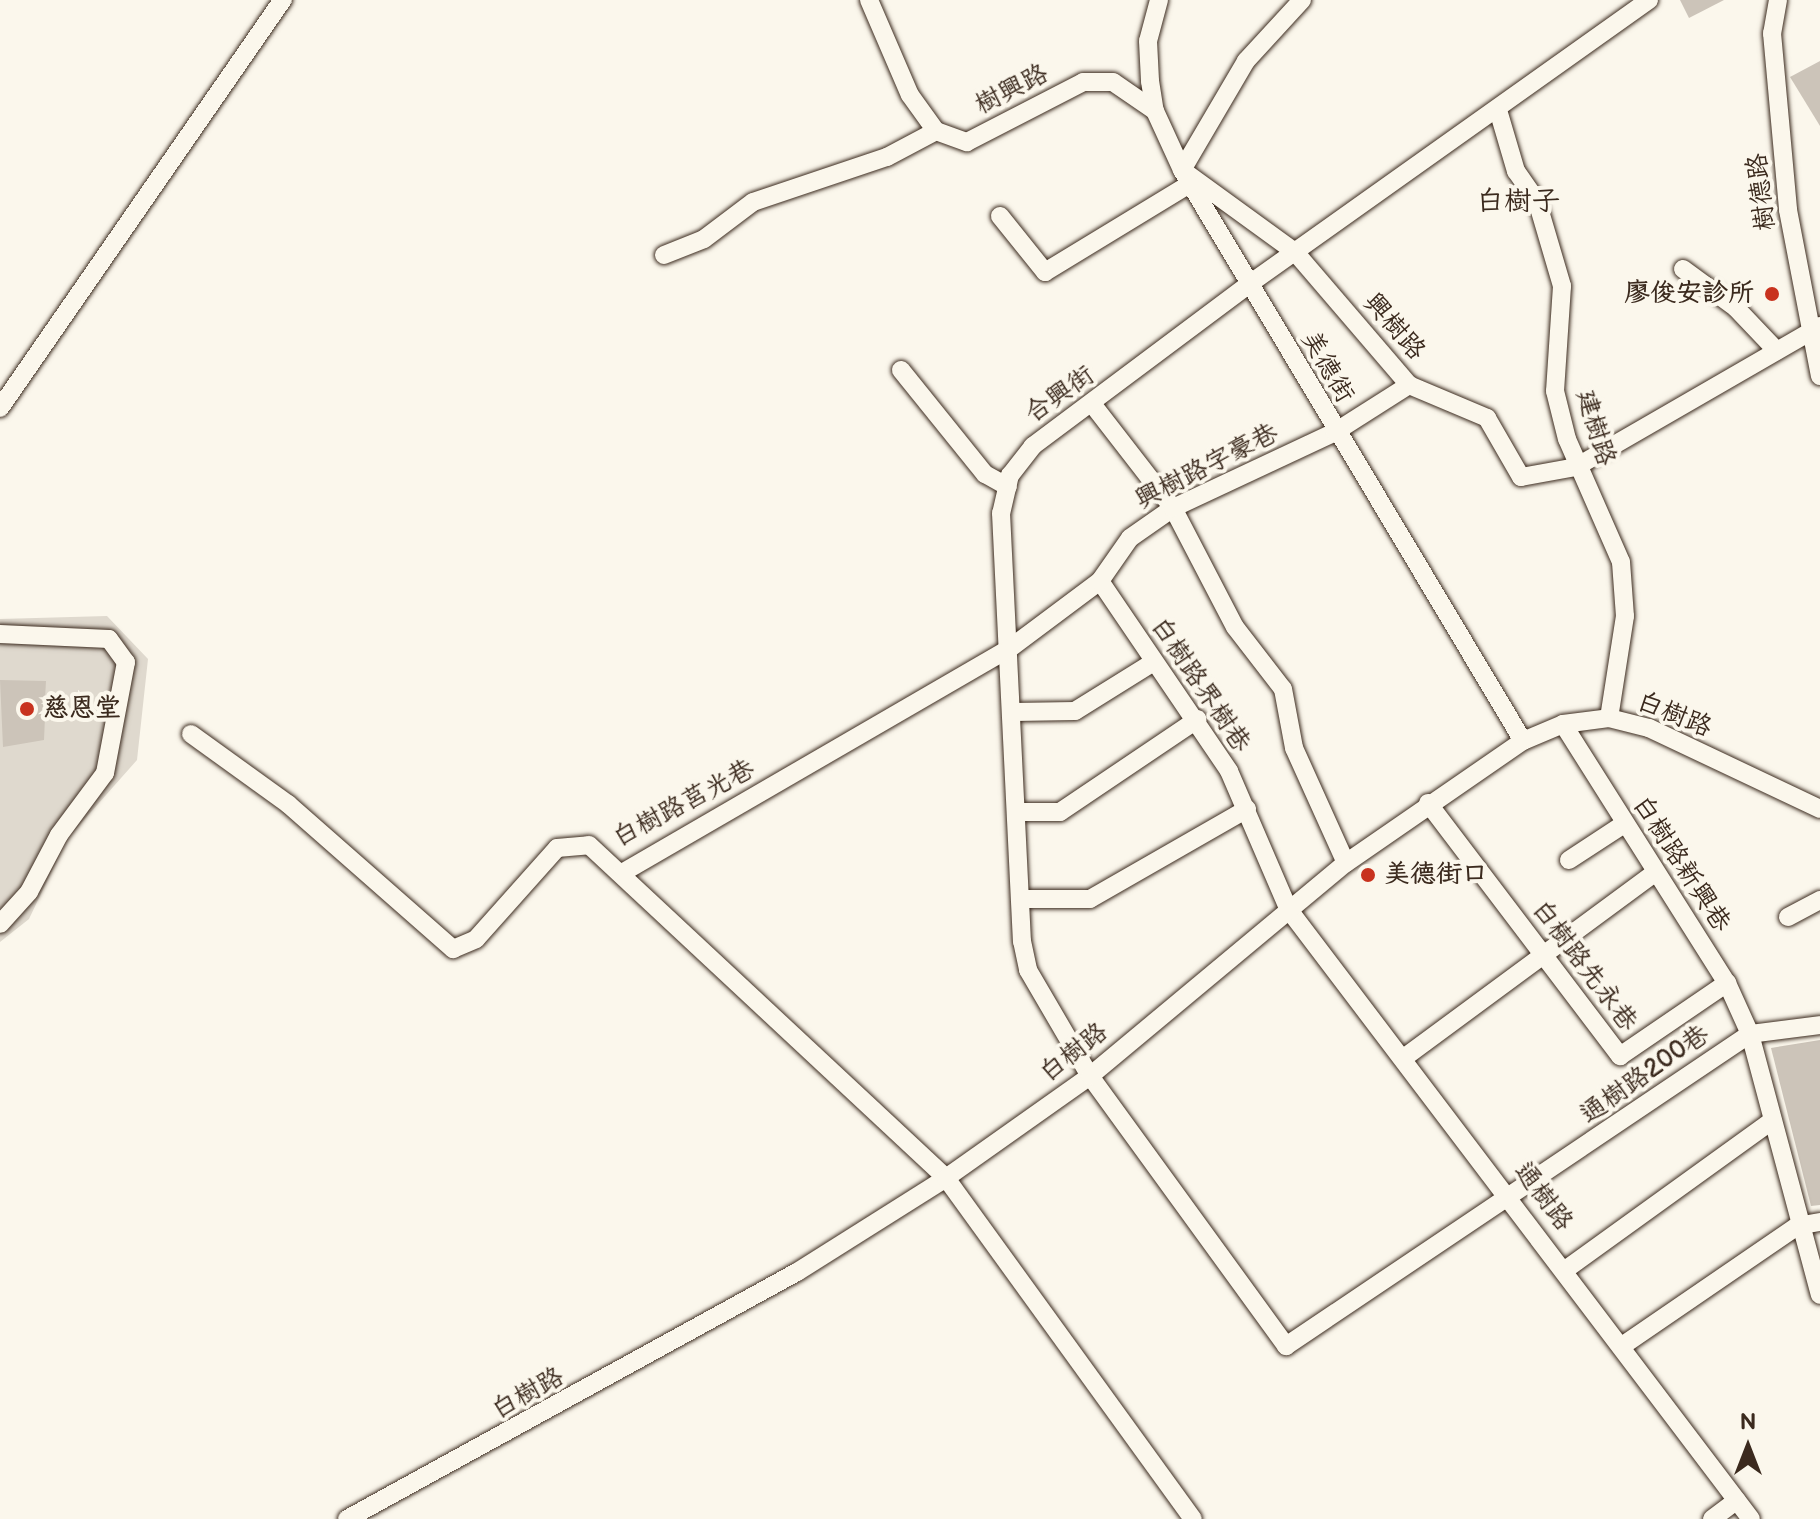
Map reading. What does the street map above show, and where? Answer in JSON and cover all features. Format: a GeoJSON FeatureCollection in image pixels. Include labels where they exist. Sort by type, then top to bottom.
{"type":"FeatureCollection","features":[{"type":"Feature","properties":{"kind":"street"},"geometry":{"type":"LineString","coordinates":[[0,408],[283,0]]}},
{"type":"Feature","properties":{"kind":"street"},"geometry":{"type":"LineString","coordinates":[[664,255],[704,239],[753,202],[887,157],[936,131],[910,95],[869,0]]}},
{"type":"Feature","properties":{"kind":"street","name":"美德街"},"geometry":{"type":"LineString","coordinates":[[1159,0],[1148,41],[1155,111],[1186,177],[1335,432],[1523,741]]}},
{"type":"Feature","properties":{"kind":"street"},"geometry":{"type":"LineString","coordinates":[[1000,216],[1045,272],[1186,177],[1246,61],[1302,0]]}},
{"type":"Feature","properties":{"kind":"street","name":"合興街"},"geometry":{"type":"LineString","coordinates":[[1090,1076],[1028,970],[1022,941],[1024,899],[1016,812],[1014,712],[1001,513],[1008,487],[1033,446],[1093,405],[1248,285],[1649,0]]}},
{"type":"Feature","properties":{"kind":"street","name":"樹德路"},"geometry":{"type":"LineString","coordinates":[[1778,0],[1772,33],[1788,210],[1816,328],[1820,376]]}},
{"type":"Feature","properties":{"kind":"street","name":"樹興路"},"geometry":{"type":"LineString","coordinates":[[936,131],[967,142],[1083,82],[1113,82],[1155,111]]}},
{"type":"Feature","properties":{"kind":"street","name":"建樹路"},"geometry":{"type":"LineString","coordinates":[[1498,110],[1516,171],[1537,201],[1562,286],[1555,391],[1576,467],[1621,562],[1625,616],[1609,718]]}},
{"type":"Feature","properties":{"kind":"street","name":"興樹路"},"geometry":{"type":"LineString","coordinates":[[1186,177],[1295,252],[1409,385],[1487,418],[1521,477],[1576,467]]}},
{"type":"Feature","properties":{"kind":"street"},"geometry":{"type":"LineString","coordinates":[[1683,269],[1736,308],[1777,351]]}},
{"type":"Feature","properties":{"kind":"street"},"geometry":{"type":"LineString","coordinates":[[1576,467],[1816,328]]}},
{"type":"Feature","properties":{"kind":"street"},"geometry":{"type":"LineString","coordinates":[[901,370],[985,474],[1008,487]]}},
{"type":"Feature","properties":{"kind":"street","name":"興樹路字豪巷"},"geometry":{"type":"LineString","coordinates":[[1009,649],[1100,581],[1130,538],[1173,508],[1335,432],[1409,385]]}},
{"type":"Feature","properties":{"kind":"street"},"geometry":{"type":"LineString","coordinates":[[1093,405],[1173,508],[1235,627],[1283,689],[1294,748],[1346,863]]}},
{"type":"Feature","properties":{"kind":"street","name":"白樹路界樹巷"},"geometry":{"type":"LineString","coordinates":[[1100,581],[1152,663],[1198,719],[1247,809],[1289,910]]}},
{"type":"Feature","properties":{"kind":"street"},"geometry":{"type":"LineString","coordinates":[[0,634],[109,639],[126,662],[105,773],[59,835],[29,892],[0,924]]}},
{"type":"Feature","properties":{"kind":"street","name":"白樹路莒光巷"},"geometry":{"type":"LineString","coordinates":[[191,734],[288,804],[453,949],[476,939],[557,848],[589,845],[622,873],[1009,649]]}},
{"type":"Feature","properties":{"kind":"street"},"geometry":{"type":"LineString","coordinates":[[1014,712],[1075,711],[1152,663]]}},
{"type":"Feature","properties":{"kind":"street","name":"白樹路"},"geometry":{"type":"LineString","coordinates":[[347,1519],[783,1280],[946,1178],[1090,1076],[1346,863],[1428,803],[1523,741],[1563,724],[1609,718],[1649,728],[1820,809]]}},
{"type":"Feature","properties":{"kind":"street"},"geometry":{"type":"LineString","coordinates":[[1016,812],[1060,812],[1198,719]]}},
{"type":"Feature","properties":{"kind":"street","name":"白樹路新興巷"},"geometry":{"type":"LineString","coordinates":[[1563,724],[1727,983],[1750,1034],[1797,1226],[1820,1295]]}},
{"type":"Feature","properties":{"kind":"street","name":"白樹路先永巷"},"geometry":{"type":"LineString","coordinates":[[1428,803],[1620,1056],[1727,983]]}},
{"type":"Feature","properties":{"kind":"street"},"geometry":{"type":"LineString","coordinates":[[1024,899],[1090,899],[1247,809]]}},
{"type":"Feature","properties":{"kind":"street"},"geometry":{"type":"LineString","coordinates":[[1569,860],[1624,824]]}},
{"type":"Feature","properties":{"kind":"street"},"geometry":{"type":"LineString","coordinates":[[622,873],[946,1178],[1193,1519]]}},
{"type":"Feature","properties":{"kind":"street"},"geometry":{"type":"LineString","coordinates":[[1405,1057],[1655,873]]}},
{"type":"Feature","properties":{"kind":"street"},"geometry":{"type":"LineString","coordinates":[[1788,917],[1820,900]]}},
{"type":"Feature","properties":{"kind":"street","name":"通樹路"},"geometry":{"type":"LineString","coordinates":[[1289,910],[1405,1057],[1751,1519]]}},
{"type":"Feature","properties":{"kind":"street","name":"通樹路200巷"},"geometry":{"type":"LineString","coordinates":[[1090,1076],[1286,1346],[1511,1199],[1750,1034],[1820,1025]]}},
{"type":"Feature","properties":{"kind":"street"},"geometry":{"type":"LineString","coordinates":[[1565,1270],[1773,1120]]}},
{"type":"Feature","properties":{"kind":"street"},"geometry":{"type":"LineString","coordinates":[[1622,1346],[1797,1226],[1820,1222]]}},
{"type":"Feature","properties":{"kind":"street"},"geometry":{"type":"LineString","coordinates":[[1712,1519],[1737,1500]]}},
{"type":"Feature","properties":{"kind":"shaded area"},"geometry":{"type":"Polygon","coordinates":[[[107,616],[148,659],[137,760],[67,839],[29,919],[0,942],[0,619],[107,616]]]}},
{"type":"Feature","properties":{"kind":"building"},"geometry":{"type":"Polygon","coordinates":[[[1680,0],[1724,0],[1689,18],[1680,0]]]}},
{"type":"Feature","properties":{"kind":"building"},"geometry":{"type":"Polygon","coordinates":[[[1820,61],[1820,126],[1790,77],[1820,61]]]}},
{"type":"Feature","properties":{"kind":"building","name":"慈恩堂"},"geometry":{"type":"Polygon","coordinates":[[[0,680],[46,681],[45,699],[55,700],[55,717],[45,717],[44,740],[3,747],[0,680]]]}},
{"type":"Feature","properties":{"kind":"building"},"geometry":{"type":"Polygon","coordinates":[[[1820,1040],[1820,1205],[1811,1206],[1771,1048],[1820,1040]]]}},
{"type":"Feature","properties":{"kind":"place","name":"廖俊安診所"},"geometry":{"type":"Point","coordinates":[1772,294]}},
{"type":"Feature","properties":{"kind":"place","name":"慈恩堂"},"geometry":{"type":"Point","coordinates":[27,709]}},
{"type":"Feature","properties":{"kind":"place","name":"美德街口"},"geometry":{"type":"Point","coordinates":[1368,875]}},
{"type":"Feature","properties":{"kind":"district","name":"白樹子"},"geometry":{"type":"Point","coordinates":[1518,202]}}]}
